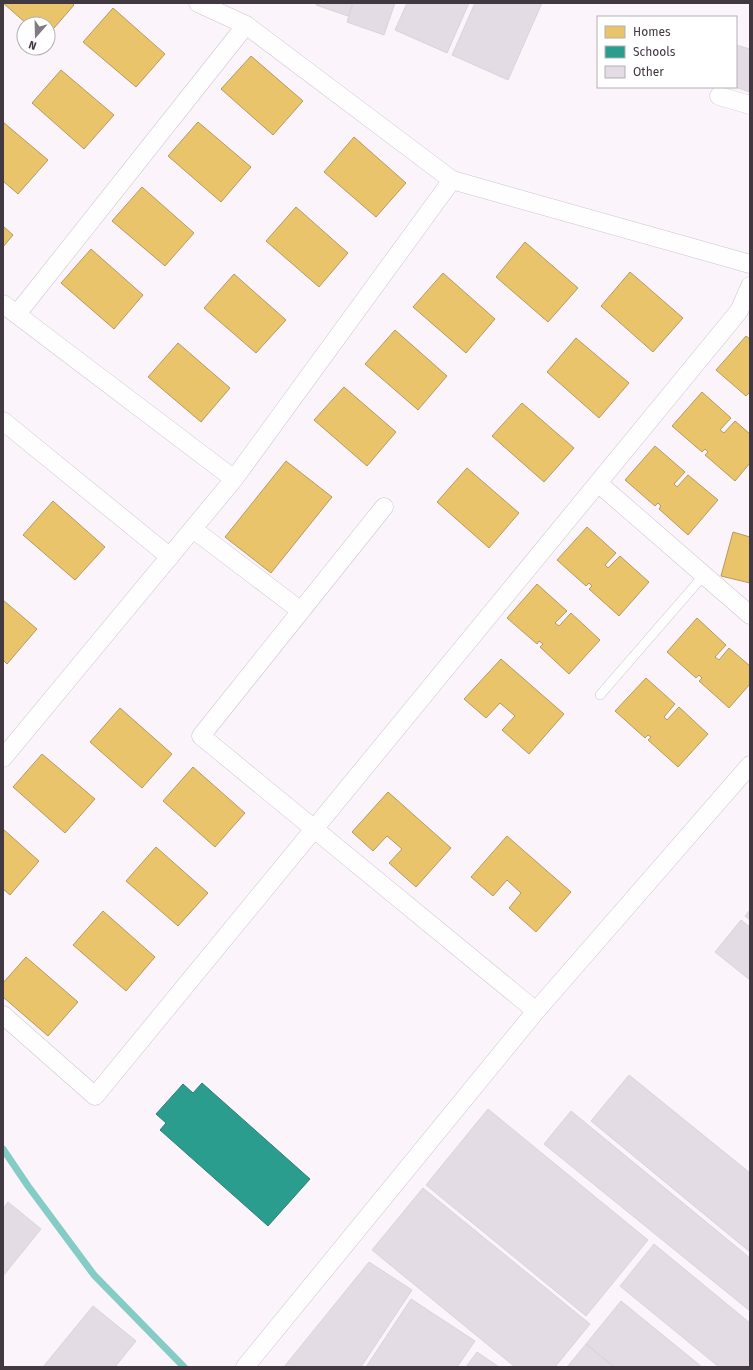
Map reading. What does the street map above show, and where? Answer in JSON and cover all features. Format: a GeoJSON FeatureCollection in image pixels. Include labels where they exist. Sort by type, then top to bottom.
{"type":"FeatureCollection","features":[{"type":"Feature","properties":{"kind":"street"},"geometry":{"type":"LineString","coordinates":[[198,3],[246,25],[452,180],[750,264]]}},
{"type":"Feature","properties":{"kind":"street"},"geometry":{"type":"LineString","coordinates":[[234,479],[10,309],[246,25]]}},
{"type":"Feature","properties":{"kind":"street"},"geometry":{"type":"LineString","coordinates":[[719,96],[750,104]]}},
{"type":"Feature","properties":{"kind":"street"},"geometry":{"type":"LineString","coordinates":[[3,758],[234,479],[452,180]]}},
{"type":"Feature","properties":{"kind":"street"},"geometry":{"type":"LineString","coordinates":[[3,1016],[95,1096],[739,311],[750,286]]}},
{"type":"Feature","properties":{"kind":"street"},"geometry":{"type":"LineString","coordinates":[[3,421],[170,557]]}},
{"type":"Feature","properties":{"kind":"street"},"geometry":{"type":"LineString","coordinates":[[598,483],[750,615]]}},
{"type":"Feature","properties":{"kind":"street"},"geometry":{"type":"LineString","coordinates":[[384,507],[201,736],[315,828],[536,1012]]}},
{"type":"Feature","properties":{"kind":"street"},"geometry":{"type":"LineString","coordinates":[[193,529],[301,611]]}},
{"type":"Feature","properties":{"kind":"street"},"geometry":{"type":"LineString","coordinates":[[245,1367],[536,1012],[750,765]]}},
{"type":"Feature","properties":{"kind":"lane"},"geometry":{"type":"LineString","coordinates":[[600,695],[704,575]]}},
{"type":"Feature","properties":{"kind":"building: Homes"},"geometry":{"type":"Polygon","coordinates":[[[3,3],[72,3],[74,5],[56,26],[56,16],[18,16],[3,3]]]}},
{"type":"Feature","properties":{"kind":"building: Homes"},"geometry":{"type":"Polygon","coordinates":[[[113,8],[165,54],[136,87],[83,42],[113,8]]]}},
{"type":"Feature","properties":{"kind":"building: Homes"},"geometry":{"type":"Polygon","coordinates":[[[251,56],[303,101],[273,135],[221,89],[251,56]]]}},
{"type":"Feature","properties":{"kind":"building: Homes"},"geometry":{"type":"Polygon","coordinates":[[[61,70],[114,115],[84,149],[32,103],[61,70]]]}},
{"type":"Feature","properties":{"kind":"building: Homes"},"geometry":{"type":"Polygon","coordinates":[[[3,122],[48,160],[18,194],[3,181],[3,122]]]}},
{"type":"Feature","properties":{"kind":"building: Homes"},"geometry":{"type":"Polygon","coordinates":[[[198,122],[251,167],[221,202],[168,156],[198,122]]]}},
{"type":"Feature","properties":{"kind":"building: Homes"},"geometry":{"type":"Polygon","coordinates":[[[354,137],[406,183],[376,217],[324,172],[354,137]]]}},
{"type":"Feature","properties":{"kind":"building: Homes"},"geometry":{"type":"Polygon","coordinates":[[[142,187],[194,233],[165,266],[112,221],[142,187]]]}},
{"type":"Feature","properties":{"kind":"building: Homes"},"geometry":{"type":"Polygon","coordinates":[[[296,207],[348,253],[319,287],[266,241],[296,207]]]}},
{"type":"Feature","properties":{"kind":"building: Homes"},"geometry":{"type":"Polygon","coordinates":[[[3,226],[13,235],[3,247],[3,226]]]}},
{"type":"Feature","properties":{"kind":"building: Homes"},"geometry":{"type":"Polygon","coordinates":[[[525,242],[578,288],[548,322],[496,277],[525,242]]]}},
{"type":"Feature","properties":{"kind":"building: Homes"},"geometry":{"type":"Polygon","coordinates":[[[91,249],[143,295],[114,329],[61,283],[91,249]]]}},
{"type":"Feature","properties":{"kind":"building: Homes"},"geometry":{"type":"Polygon","coordinates":[[[630,272],[683,318],[653,352],[601,306],[630,272]]]}},
{"type":"Feature","properties":{"kind":"building: Homes"},"geometry":{"type":"Polygon","coordinates":[[[443,273],[495,319],[466,353],[413,307],[443,273]]]}},
{"type":"Feature","properties":{"kind":"building: Homes"},"geometry":{"type":"Polygon","coordinates":[[[234,274],[286,320],[256,353],[204,308],[234,274]]]}},
{"type":"Feature","properties":{"kind":"building: Homes"},"geometry":{"type":"Polygon","coordinates":[[[395,330],[447,376],[418,410],[365,364],[395,330]]]}},
{"type":"Feature","properties":{"kind":"building: Homes"},"geometry":{"type":"Polygon","coordinates":[[[746,336],[750,339],[750,393],[746,396],[716,370],[746,336]]]}},
{"type":"Feature","properties":{"kind":"building: Homes"},"geometry":{"type":"Polygon","coordinates":[[[576,338],[629,383],[599,418],[547,372],[576,338]]]}},
{"type":"Feature","properties":{"kind":"building: Homes"},"geometry":{"type":"Polygon","coordinates":[[[178,343],[230,388],[201,422],[148,377],[178,343]]]}},
{"type":"Feature","properties":{"kind":"building: Homes"},"geometry":{"type":"Polygon","coordinates":[[[344,387],[396,432],[367,466],[314,420],[344,387]]]}},
{"type":"Feature","properties":{"kind":"building: Homes"},"geometry":{"type":"Polygon","coordinates":[[[702,392],[731,418],[720,430],[724,433],[735,421],[750,434],[750,463],[735,481],[705,455],[708,452],[705,449],[702,452],[672,426],[702,392]]]}},
{"type":"Feature","properties":{"kind":"building: Homes"},"geometry":{"type":"Polygon","coordinates":[[[522,403],[574,448],[544,482],[492,436],[522,403]]]}},
{"type":"Feature","properties":{"kind":"building: Homes"},"geometry":{"type":"Polygon","coordinates":[[[655,446],[685,472],[674,484],[677,487],[688,475],[718,500],[688,535],[659,509],[661,506],[658,503],[655,506],[625,480],[655,446]]]}},
{"type":"Feature","properties":{"kind":"building: Homes"},"geometry":{"type":"Polygon","coordinates":[[[286,461],[332,497],[271,573],[225,537],[286,461]]]}},
{"type":"Feature","properties":{"kind":"building: Homes"},"geometry":{"type":"Polygon","coordinates":[[[467,468],[519,513],[489,548],[437,502],[467,468]]]}},
{"type":"Feature","properties":{"kind":"building: Homes"},"geometry":{"type":"Polygon","coordinates":[[[53,501],[105,547],[75,580],[23,535],[53,501]]]}},
{"type":"Feature","properties":{"kind":"building: Homes"},"geometry":{"type":"Polygon","coordinates":[[[587,527],[616,553],[605,565],[608,568],[620,556],[649,582],[619,616],[589,589],[592,586],[589,583],[586,586],[557,560],[587,527]]]}},
{"type":"Feature","properties":{"kind":"building: Homes"},"geometry":{"type":"Polygon","coordinates":[[[733,532],[750,537],[750,583],[721,576],[733,532]]]}},
{"type":"Feature","properties":{"kind":"building: Homes"},"geometry":{"type":"Polygon","coordinates":[[[537,584],[567,611],[555,623],[559,626],[571,613],[600,640],[569,674],[540,647],[543,644],[539,641],[537,644],[507,618],[537,584]]]}},
{"type":"Feature","properties":{"kind":"building: Homes"},"geometry":{"type":"Polygon","coordinates":[[[3,600],[37,629],[7,664],[3,660],[3,600]]]}},
{"type":"Feature","properties":{"kind":"building: Homes"},"geometry":{"type":"Polygon","coordinates":[[[697,618],[726,645],[715,657],[719,660],[729,648],[750,666],[750,684],[729,708],[699,681],[702,678],[699,675],[696,678],[667,652],[697,618]]]}},
{"type":"Feature","properties":{"kind":"building: Homes"},"geometry":{"type":"Polygon","coordinates":[[[501,659],[564,714],[529,754],[502,730],[515,716],[500,703],[486,718],[464,699],[501,659]]]}},
{"type":"Feature","properties":{"kind":"building: Homes"},"geometry":{"type":"Polygon","coordinates":[[[646,678],[675,704],[664,717],[667,720],[679,707],[708,734],[678,767],[648,740],[651,737],[648,735],[645,738],[615,711],[646,678]]]}},
{"type":"Feature","properties":{"kind":"building: Homes"},"geometry":{"type":"Polygon","coordinates":[[[120,708],[172,754],[142,788],[90,742],[120,708]]]}},
{"type":"Feature","properties":{"kind":"building: Homes"},"geometry":{"type":"Polygon","coordinates":[[[42,754],[95,799],[65,833],[13,787],[42,754]]]}},
{"type":"Feature","properties":{"kind":"building: Homes"},"geometry":{"type":"Polygon","coordinates":[[[193,767],[245,813],[215,847],[163,801],[193,767]]]}},
{"type":"Feature","properties":{"kind":"building: Homes"},"geometry":{"type":"Polygon","coordinates":[[[388,792],[451,848],[416,887],[389,863],[402,849],[387,836],[373,851],[352,832],[388,792]]]}},
{"type":"Feature","properties":{"kind":"building: Homes"},"geometry":{"type":"Polygon","coordinates":[[[3,829],[39,861],[10,895],[3,889],[3,829]]]}},
{"type":"Feature","properties":{"kind":"building: Homes"},"geometry":{"type":"Polygon","coordinates":[[[507,836],[571,892],[536,932],[509,908],[521,893],[507,880],[493,896],[471,877],[507,836]]]}},
{"type":"Feature","properties":{"kind":"building: Homes"},"geometry":{"type":"Polygon","coordinates":[[[156,847],[208,893],[178,926],[126,881],[156,847]]]}},
{"type":"Feature","properties":{"kind":"building: Homes"},"geometry":{"type":"Polygon","coordinates":[[[103,911],[155,957],[126,991],[73,945],[103,911]]]}},
{"type":"Feature","properties":{"kind":"building: Homes"},"geometry":{"type":"Polygon","coordinates":[[[26,957],[78,1002],[48,1036],[3,997],[3,983],[26,957]]]}},
{"type":"Feature","properties":{"kind":"building: Schools"},"geometry":{"type":"Polygon","coordinates":[[[202,1083],[310,1179],[268,1226],[160,1130],[166,1123],[156,1114],[183,1084],[193,1093],[202,1083]]]}},
{"type":"Feature","properties":{"kind":"building: Other"},"geometry":{"type":"Polygon","coordinates":[[[317,3],[353,3],[348,16],[316,5],[317,3]]]}},
{"type":"Feature","properties":{"kind":"building: Other"},"geometry":{"type":"Polygon","coordinates":[[[353,3],[395,3],[384,35],[347,22],[353,3]]]}},
{"type":"Feature","properties":{"kind":"building: Other"},"geometry":{"type":"Polygon","coordinates":[[[407,3],[469,3],[447,53],[395,30],[407,3]]]}},
{"type":"Feature","properties":{"kind":"building: Other"},"geometry":{"type":"Polygon","coordinates":[[[475,3],[542,3],[508,80],[452,55],[475,3]]]}},
{"type":"Feature","properties":{"kind":"building: Other"},"geometry":{"type":"Polygon","coordinates":[[[737,45],[750,49],[750,92],[737,88],[737,45]]]}},
{"type":"Feature","properties":{"kind":"building: Other"},"geometry":{"type":"Polygon","coordinates":[[[750,910],[750,920],[745,916],[750,910]]]}},
{"type":"Feature","properties":{"kind":"building: Other"},"geometry":{"type":"Polygon","coordinates":[[[741,920],[750,927],[750,980],[715,952],[741,920]]]}},
{"type":"Feature","properties":{"kind":"building: Other"},"geometry":{"type":"Polygon","coordinates":[[[629,1075],[750,1173],[750,1252],[591,1121],[629,1075]]]}},
{"type":"Feature","properties":{"kind":"building: Other"},"geometry":{"type":"Polygon","coordinates":[[[488,1109],[648,1240],[586,1316],[426,1185],[488,1109]]]}},
{"type":"Feature","properties":{"kind":"building: Other"},"geometry":{"type":"Polygon","coordinates":[[[571,1111],[750,1258],[750,1311],[544,1144],[571,1111]]]}},
{"type":"Feature","properties":{"kind":"building: Other"},"geometry":{"type":"Polygon","coordinates":[[[423,1188],[590,1324],[555,1367],[515,1367],[372,1250],[423,1188]]]}},
{"type":"Feature","properties":{"kind":"building: Other"},"geometry":{"type":"Polygon","coordinates":[[[8,1202],[41,1229],[3,1276],[3,1209],[8,1202]]]}},
{"type":"Feature","properties":{"kind":"building: Other"},"geometry":{"type":"Polygon","coordinates":[[[654,1244],[750,1323],[750,1367],[719,1367],[620,1286],[654,1244]]]}},
{"type":"Feature","properties":{"kind":"building: Other"},"geometry":{"type":"Polygon","coordinates":[[[369,1262],[412,1290],[361,1367],[284,1367],[369,1262]]]}},
{"type":"Feature","properties":{"kind":"building: Other"},"geometry":{"type":"Polygon","coordinates":[[[411,1299],[475,1341],[457,1367],[366,1367],[411,1299]]]}},
{"type":"Feature","properties":{"kind":"building: Other"},"geometry":{"type":"Polygon","coordinates":[[[621,1301],[702,1367],[614,1367],[586,1344],[621,1301]]]}},
{"type":"Feature","properties":{"kind":"building: Other"},"geometry":{"type":"Polygon","coordinates":[[[93,1306],[136,1341],[115,1367],[43,1367],[93,1306]]]}},
{"type":"Feature","properties":{"kind":"building: Other"},"geometry":{"type":"Polygon","coordinates":[[[586,1344],[614,1367],[567,1367],[586,1344]]]}},
{"type":"Feature","properties":{"kind":"building: Other"},"geometry":{"type":"Polygon","coordinates":[[[477,1352],[499,1367],[466,1367],[477,1352]]]}},
{"type":"Feature","properties":{"kind":"waterway"},"geometry":{"type":"LineString","coordinates":[[3,1149],[28,1186],[94,1275],[184,1367]]}}]}
